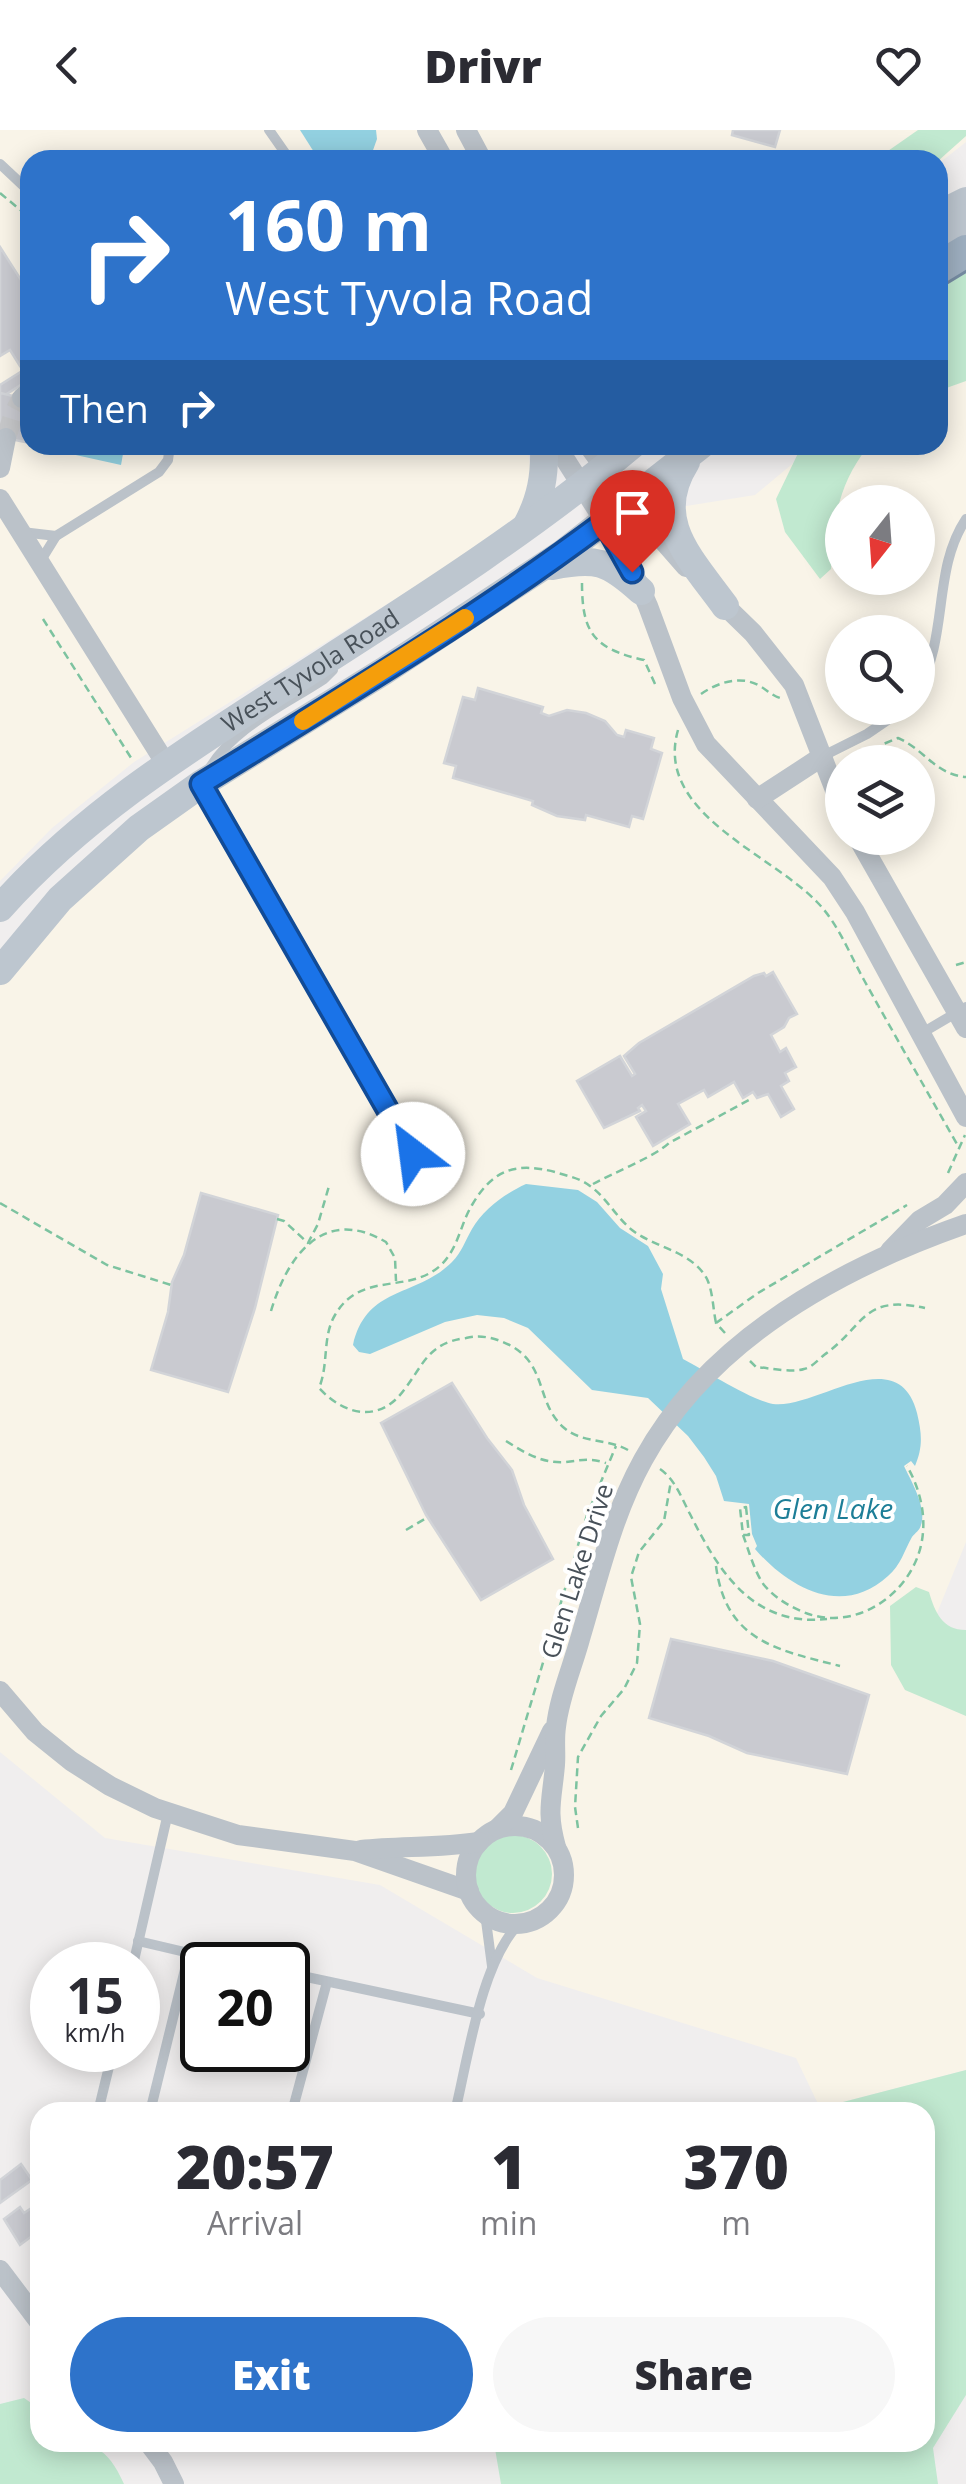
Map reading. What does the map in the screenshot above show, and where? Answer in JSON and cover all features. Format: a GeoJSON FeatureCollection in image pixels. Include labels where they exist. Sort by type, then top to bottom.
{"type":"FeatureCollection","features":[{"type":"Feature","properties":{"kind":"main road"},"geometry":{"type":"LineString","coordinates":[[948,237],[966,218]]}},
{"type":"Feature","properties":{"kind":"main road"},"geometry":{"type":"LineString","coordinates":[[526,527],[539,502],[544,455]]}},
{"type":"Feature","properties":{"kind":"main road","name":"West Tyvola Road"},"geometry":{"type":"LineString","coordinates":[[0,971],[60,898],[139,828],[201,784],[384,672],[541,568],[688,455]]}},
{"type":"Feature","properties":{"kind":"main road"},"geometry":{"type":"LineString","coordinates":[[692,455],[676,478],[671,497],[673,524],[681,545],[725,606]]}},
{"type":"Feature","properties":{"kind":"main road","name":"West Tyvola Road"},"geometry":{"type":"LineString","coordinates":[[0,908],[33,871],[166,764],[454,579],[526,527],[591,466]]}},
{"type":"Feature","properties":{"kind":"main road"},"geometry":{"type":"LineString","coordinates":[[541,568],[585,560],[604,564],[641,591]]}},
{"type":"Feature","properties":{"kind":"main road"},"geometry":{"type":"LineString","coordinates":[[60,898],[80,859],[162,790],[166,764]]}},
{"type":"Feature","properties":{"kind":"street"},"geometry":{"type":"LineString","coordinates":[[0,468],[6,438]]}},
{"type":"Feature","properties":{"kind":"street"},"geometry":{"type":"LineString","coordinates":[[591,466],[752,633],[794,685],[825,761]]}},
{"type":"Feature","properties":{"kind":"street"},"geometry":{"type":"LineString","coordinates":[[591,466],[604,522],[624,552],[682,698],[706,744],[832,877],[966,1117]]}},
{"type":"Feature","properties":{"kind":"street"},"geometry":{"type":"LineString","coordinates":[[0,499],[166,764]]}},
{"type":"Feature","properties":{"kind":"street"},"geometry":{"type":"LineString","coordinates":[[758,799],[823,756]]}},
{"type":"Feature","properties":{"kind":"street"},"geometry":{"type":"LineString","coordinates":[[868,855],[963,1016]]}},
{"type":"Feature","properties":{"kind":"street","name":"Glen Lake Drive"},"geometry":{"type":"LineString","coordinates":[[888,1252],[966,1183]]}},
{"type":"Feature","properties":{"kind":"street","name":"Glen Lake Drive"},"geometry":{"type":"LineString","coordinates":[[498,1828],[513,1813],[556,1725],[618,1513],[644,1457],[686,1396],[724,1356],[803,1300],[888,1252],[966,1224]]}},
{"type":"Feature","properties":{"kind":"street"},"geometry":{"type":"LineString","coordinates":[[0,1691],[35,1732],[71,1761],[110,1786],[168,1813],[238,1834],[354,1851],[469,1891]]}},
{"type":"Feature","properties":{"kind":"street","name":"Glen Lake Drive"},"geometry":{"type":"LineString","coordinates":[[556,1725],[549,1804],[556,1847]]}},
{"type":"Feature","properties":{"kind":"street"},"geometry":{"type":"LineString","coordinates":[[498,1828],[529,1828],[544,1835],[556,1847],[563,1863],[564,1880],[559,1896],[550,1910],[535,1919],[518,1924],[502,1922],[485,1913],[469,1891],[468,1861],[479,1842],[498,1828]]}},
{"type":"Feature","properties":{"kind":"street"},"geometry":{"type":"LineString","coordinates":[[354,1851],[402,1846],[432,1849],[479,1842]]}},
{"type":"Feature","properties":{"kind":"street"},"geometry":{"type":"LineString","coordinates":[[0,2270],[30,2310]]}},
{"type":"Feature","properties":{"kind":"street"},"geometry":{"type":"LineString","coordinates":[[156,2452],[174,2484]]}},
{"type":"Feature","properties":{"kind":"lane"},"geometry":{"type":"LineString","coordinates":[[0,164],[20,183]]}},
{"type":"Feature","properties":{"kind":"lane"},"geometry":{"type":"LineString","coordinates":[[40,562],[56,536],[159,472],[169,455]]}},
{"type":"Feature","properties":{"kind":"lane"},"geometry":{"type":"LineString","coordinates":[[935,636],[954,537],[966,519]]}},
{"type":"Feature","properties":{"kind":"lane"},"geometry":{"type":"LineString","coordinates":[[19,531],[56,536]]}},
{"type":"Feature","properties":{"kind":"lane"},"geometry":{"type":"LineString","coordinates":[[363,637],[324,680],[234,737],[219,752],[201,784],[413,1154]]}},
{"type":"Feature","properties":{"kind":"lane"},"geometry":{"type":"LineString","coordinates":[[823,756],[880,725]]}},
{"type":"Feature","properties":{"kind":"lane"},"geometry":{"type":"LineString","coordinates":[[921,1034],[963,1016]]}},
{"type":"Feature","properties":{"kind":"lane"},"geometry":{"type":"LineString","coordinates":[[168,1813],[138,1941],[180,1950]]}},
{"type":"Feature","properties":{"kind":"lane"},"geometry":{"type":"LineString","coordinates":[[485,1913],[492,1966]]}},
{"type":"Feature","properties":{"kind":"lane"},"geometry":{"type":"LineString","coordinates":[[458,2102],[492,1966],[518,1924]]}},
{"type":"Feature","properties":{"kind":"lane"},"geometry":{"type":"LineString","coordinates":[[310,1979],[480,2014]]}},
{"type":"Feature","properties":{"kind":"lane"},"geometry":{"type":"LineString","coordinates":[[295,2102],[327,1982]]}},
{"type":"Feature","properties":{"kind":"lane"},"geometry":{"type":"LineString","coordinates":[[152,2102],[180,1989]]}},
{"type":"Feature","properties":{"kind":"lane"},"geometry":{"type":"LineString","coordinates":[[100,2102],[108,2072]]}},
{"type":"Feature","properties":{"kind":"path"},"geometry":{"type":"LineString","coordinates":[[0,193],[20,210]]}},
{"type":"Feature","properties":{"kind":"path"},"geometry":{"type":"LineString","coordinates":[[582,576],[583,615],[594,637],[612,650],[644,660],[657,689]]}},
{"type":"Feature","properties":{"kind":"path"},"geometry":{"type":"LineString","coordinates":[[43,619],[134,762]]}},
{"type":"Feature","properties":{"kind":"path"},"geometry":{"type":"LineString","coordinates":[[670,718],[677,733]]}},
{"type":"Feature","properties":{"kind":"path"},"geometry":{"type":"LineString","coordinates":[[880,745],[898,738],[913,745]]}},
{"type":"Feature","properties":{"kind":"path"},"geometry":{"type":"LineString","coordinates":[[935,766],[966,777]]}},
{"type":"Feature","properties":{"kind":"path"},"geometry":{"type":"LineString","coordinates":[[956,965],[966,962]]}},
{"type":"Feature","properties":{"kind":"path"},"geometry":{"type":"LineString","coordinates":[[590,1186],[749,1100]]}},
{"type":"Feature","properties":{"kind":"path"},"geometry":{"type":"LineString","coordinates":[[716,1323],[710,1288],[693,1262],[633,1232],[590,1186],[540,1168],[511,1168],[474,1201],[452,1252],[433,1272],[360,1290],[335,1315],[327,1338],[320,1390],[338,1405],[363,1413],[385,1406],[404,1390],[419,1364],[438,1347],[463,1338],[486,1337],[512,1346],[532,1362],[551,1411],[562,1426],[592,1441],[617,1444],[667,1473],[716,1564],[728,1606],[758,1640],[840,1666]]}},
{"type":"Feature","properties":{"kind":"path"},"geometry":{"type":"LineString","coordinates":[[271,1311],[284,1273],[318,1224],[329,1186]]}},
{"type":"Feature","properties":{"kind":"path"},"geometry":{"type":"LineString","coordinates":[[0,1203],[107,1264],[172,1286]]}},
{"type":"Feature","properties":{"kind":"path"},"geometry":{"type":"LineString","coordinates":[[277,1220],[284,1220],[308,1243]]}},
{"type":"Feature","properties":{"kind":"path"},"geometry":{"type":"LineString","coordinates":[[308,1243],[334,1230],[377,1237],[391,1248],[396,1283]]}},
{"type":"Feature","properties":{"kind":"path"},"geometry":{"type":"LineString","coordinates":[[506,1441],[542,1460],[588,1458],[607,1464]]}},
{"type":"Feature","properties":{"kind":"path"},"geometry":{"type":"LineString","coordinates":[[508,1780],[587,1515],[617,1444]]}},
{"type":"Feature","properties":{"kind":"path"},"geometry":{"type":"LineString","coordinates":[[716,1564],[750,1599],[781,1615],[812,1621],[854,1616],[877,1607],[896,1591],[922,1541],[923,1516],[916,1485],[906,1466]]}},
{"type":"Feature","properties":{"kind":"path"},"geometry":{"type":"LineString","coordinates":[[578,1828],[578,1758],[601,1716],[624,1689],[637,1662],[640,1624],[631,1577],[639,1552],[664,1521],[671,1480]]}},
{"type":"Feature","properties":{"kind":"path"},"geometry":{"type":"LineString","coordinates":[[743,1535],[749,1535],[746,1507],[740,1508],[743,1535],[761,1580],[774,1596],[796,1609],[828,1619]]}},
{"type":"Feature","properties":{"kind":"path"},"geometry":{"type":"LineString","coordinates":[[406,1530],[428,1517]]}},
{"type":"Feature","properties":{"kind":"shaded area"},"geometry":{"type":"Polygon","coordinates":[[[0,130],[966,130],[966,142],[948,156],[948,150],[20,150],[20,455],[529,455],[531,475],[520,511],[513,519],[440,571],[134,762],[52,828],[0,881],[0,130]]]}},
{"type":"Feature","properties":{"kind":"shaded area"},"geometry":{"type":"Polygon","coordinates":[[[966,319],[966,1542],[906,1689],[966,1716],[966,2070],[843,2102],[817,2102],[796,2058],[537,1978],[380,1885],[105,1838],[0,1752],[0,986],[48,924],[161,821],[605,533],[620,552],[663,513],[755,495],[803,455],[948,455],[948,334],[966,319]]]}},
{"type":"Feature","properties":{"kind":"green space"},"geometry":{"type":"Polygon","coordinates":[[[918,130],[966,130],[966,136],[948,152],[889,150],[918,130]]]}},
{"type":"Feature","properties":{"kind":"green space"},"geometry":{"type":"Polygon","coordinates":[[[966,272],[966,381],[948,387],[948,281],[966,272]]]}},
{"type":"Feature","properties":{"kind":"green space"},"geometry":{"type":"Polygon","coordinates":[[[797,455],[862,455],[846,485],[825,485],[825,574],[820,579],[785,532],[776,499],[797,455]]]}},
{"type":"Feature","properties":{"kind":"green space"},"geometry":{"type":"Polygon","coordinates":[[[916,1587],[929,1592],[945,1623],[966,1630],[966,1716],[905,1690],[891,1665],[890,1606],[916,1587]]]}},
{"type":"Feature","properties":{"kind":"green space"},"geometry":{"type":"Polygon","coordinates":[[[513,1835],[528,1838],[540,1847],[549,1859],[549,1889],[540,1901],[528,1910],[513,1913],[498,1910],[486,1901],[477,1889],[474,1874],[477,1859],[486,1847],[498,1838],[513,1835]]]}},
{"type":"Feature","properties":{"kind":"green space"},"geometry":{"type":"Polygon","coordinates":[[[966,2070],[966,2395],[935,2445],[935,2102],[843,2102],[966,2070]]]}},
{"type":"Feature","properties":{"kind":"green space"},"geometry":{"type":"Polygon","coordinates":[[[24,2398],[30,2402],[30,2452],[102,2452],[124,2484],[0,2484],[0,2404],[24,2398]]]}},
{"type":"Feature","properties":{"kind":"green space"},"geometry":{"type":"Polygon","coordinates":[[[496,2452],[934,2452],[938,2484],[501,2484],[496,2452]]]}},
{"type":"Feature","properties":{"kind":"water"},"geometry":{"type":"Polygon","coordinates":[[[300,130],[376,130],[373,150],[313,150],[300,130]]]}},
{"type":"Feature","properties":{"kind":"water"},"geometry":{"type":"Polygon","coordinates":[[[76,455],[123,455],[121,465],[76,455]]]}},
{"type":"Feature","properties":{"kind":"water","name":"Glen Lake"},"geometry":{"type":"Polygon","coordinates":[[[526,1184],[578,1190],[597,1202],[620,1228],[648,1246],[663,1274],[661,1289],[683,1359],[728,1384],[773,1404],[811,1398],[874,1379],[892,1381],[907,1392],[917,1413],[921,1440],[915,1466],[911,1461],[904,1466],[917,1494],[922,1518],[920,1528],[888,1576],[853,1595],[835,1596],[817,1593],[784,1576],[755,1549],[749,1504],[724,1501],[716,1476],[688,1436],[648,1398],[592,1390],[528,1328],[504,1318],[477,1315],[445,1322],[370,1354],[359,1352],[353,1345],[369,1312],[394,1294],[438,1273],[455,1258],[482,1215],[526,1184]]]}},
{"type":"Feature","properties":{"kind":"building"},"geometry":{"type":"Polygon","coordinates":[[[733,130],[780,130],[775,147],[732,135],[733,130]]]}},
{"type":"Feature","properties":{"kind":"building"},"geometry":{"type":"Polygon","coordinates":[[[0,247],[20,278],[20,366],[10,350],[0,356],[0,247]]]}},
{"type":"Feature","properties":{"kind":"building"},"geometry":{"type":"Polygon","coordinates":[[[20,372],[20,385],[5,395],[0,393],[0,385],[20,372]]]}},
{"type":"Feature","properties":{"kind":"building"},"geometry":{"type":"Polygon","coordinates":[[[0,393],[20,398],[20,441],[0,437],[0,393]]]}},
{"type":"Feature","properties":{"kind":"building"},"geometry":{"type":"Polygon","coordinates":[[[478,688],[543,707],[541,713],[549,716],[567,710],[586,713],[605,721],[617,735],[624,737],[626,730],[654,738],[651,749],[662,753],[643,819],[632,816],[629,827],[586,815],[585,820],[557,816],[532,805],[533,801],[453,778],[456,766],[444,763],[463,697],[475,700],[478,688]]]}},
{"type":"Feature","properties":{"kind":"building"},"geometry":{"type":"Polygon","coordinates":[[[773,972],[797,1014],[771,1035],[780,1052],[786,1048],[796,1067],[785,1073],[789,1081],[781,1086],[794,1109],[781,1117],[768,1094],[757,1098],[753,1092],[743,1098],[734,1082],[708,1097],[704,1090],[678,1104],[690,1124],[653,1146],[636,1117],[646,1111],[642,1105],[640,1111],[604,1128],[577,1081],[620,1056],[632,1076],[635,1074],[624,1056],[639,1043],[754,976],[773,972]]]}},
{"type":"Feature","properties":{"kind":"building"},"geometry":{"type":"Polygon","coordinates":[[[201,1193],[278,1215],[255,1308],[228,1392],[151,1370],[168,1312],[172,1282],[184,1255],[201,1193]]]}},
{"type":"Feature","properties":{"kind":"building"},"geometry":{"type":"Polygon","coordinates":[[[452,1383],[512,1470],[524,1505],[553,1559],[481,1600],[426,1515],[381,1423],[452,1383]]]}},
{"type":"Feature","properties":{"kind":"building"},"geometry":{"type":"Polygon","coordinates":[[[671,1639],[773,1661],[869,1695],[847,1774],[747,1753],[709,1736],[649,1718],[671,1639]]]}},
{"type":"Feature","properties":{"kind":"building"},"geometry":{"type":"Polygon","coordinates":[[[21,2164],[30,2177],[30,2181],[0,2203],[0,2180],[21,2164]]]}},
{"type":"Feature","properties":{"kind":"building"},"geometry":{"type":"Polygon","coordinates":[[[20,2207],[24,2213],[30,2209],[30,2238],[20,2245],[4,2219],[20,2207]]]}},
{"type":"Feature","properties":{"kind":"tunnel"},"geometry":{"type":"LineString","coordinates":[[6,438],[20,402]]}},
{"type":"Feature","properties":{"kind":"slow traffic"},"geometry":{"type":"LineString","coordinates":[[303,721],[465,618]]}},
{"type":"Feature","properties":{"kind":"route"},"geometry":{"type":"LineString","coordinates":[[413,1154],[201,784],[384,672],[604,522],[632,572]]}}]}
